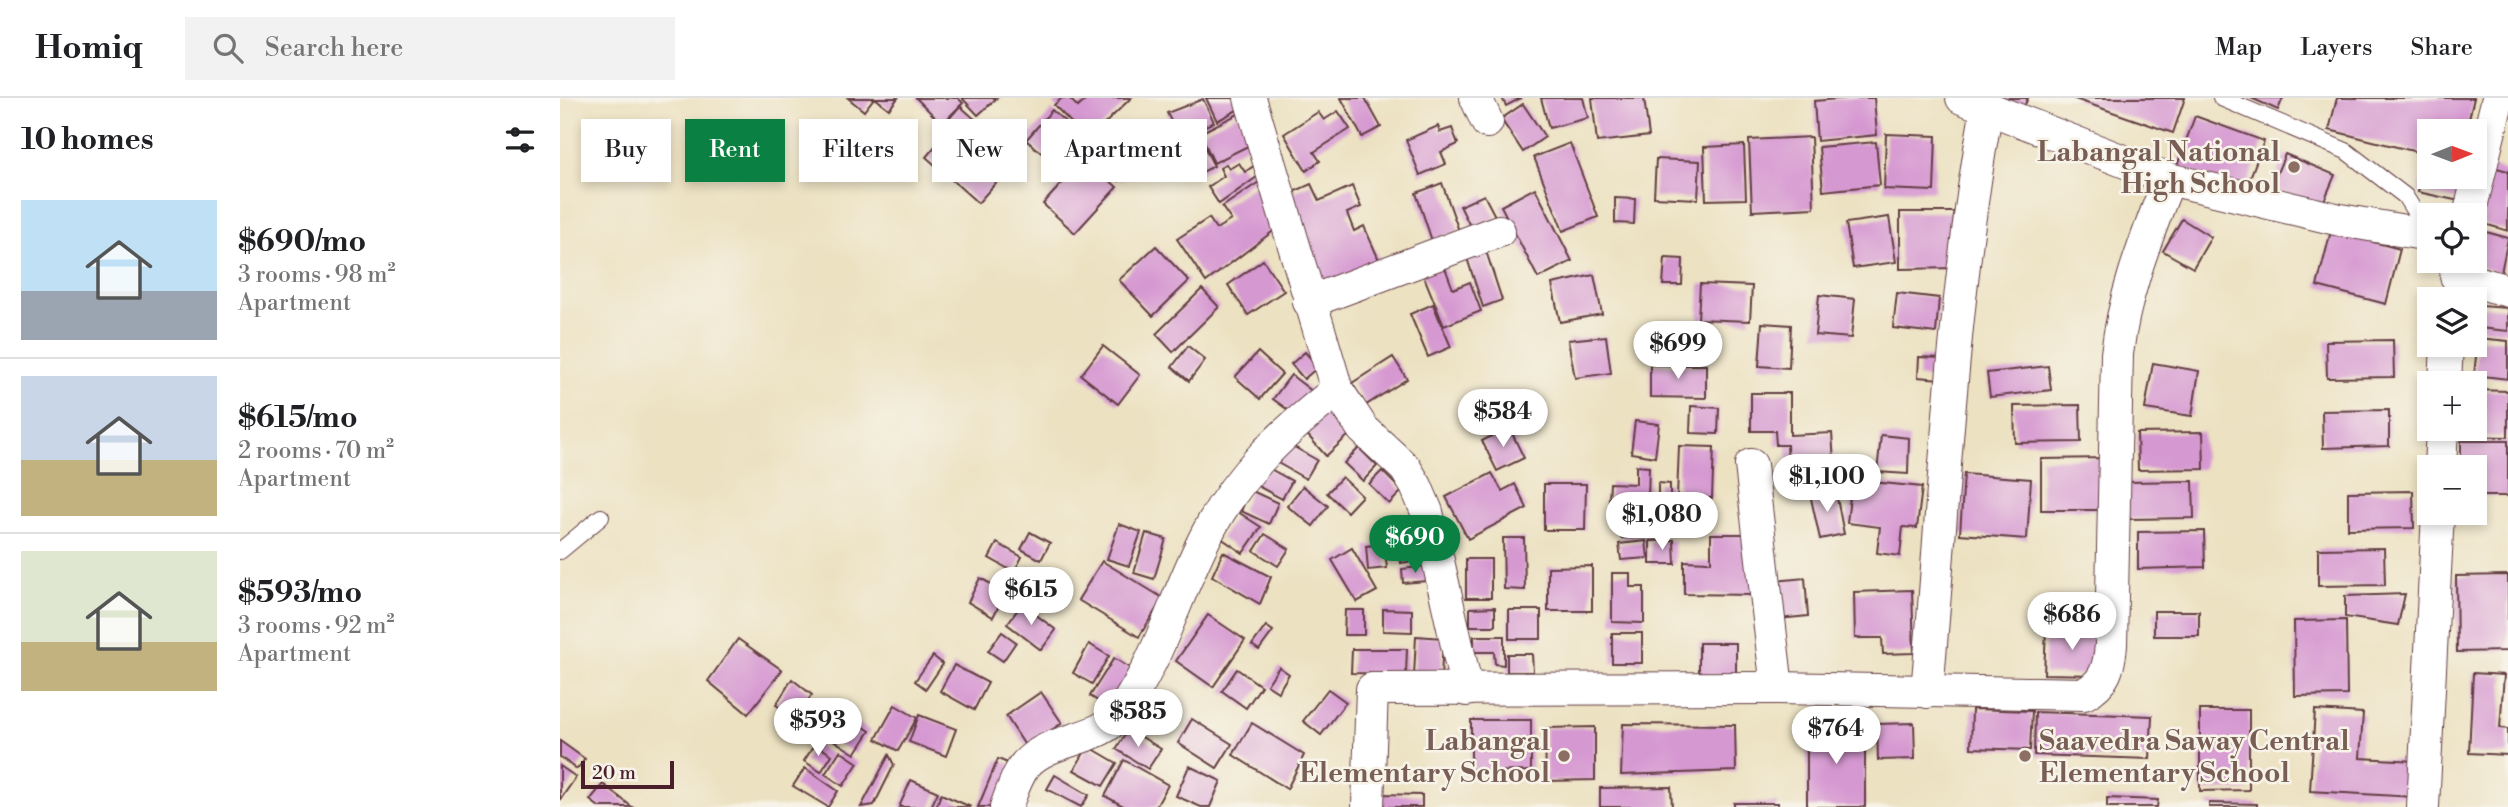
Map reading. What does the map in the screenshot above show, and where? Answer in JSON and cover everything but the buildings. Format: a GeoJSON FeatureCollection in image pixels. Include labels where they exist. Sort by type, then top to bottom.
{"type":"FeatureCollection","features":[{"type":"Feature","properties":{"kind":"street"},"geometry":{"type":"LineString","coordinates":[[1250,98],[1336,390],[1363,429],[1405,468],[1427,512],[1466,690]]}},
{"type":"Feature","properties":{"kind":"street"},"geometry":{"type":"LineString","coordinates":[[2474,203],[2498,145],[2498,98]]}},
{"type":"Feature","properties":{"kind":"street"},"geometry":{"type":"LineString","coordinates":[[1927,692],[1955,320],[1968,213],[1974,103],[2169,179],[2340,220],[2417,233]]}},
{"type":"Feature","properties":{"kind":"street"},"geometry":{"type":"LineString","coordinates":[[1368,807],[1372,689],[1777,688],[2084,694],[2097,687],[2105,677],[2110,663],[2117,354],[2121,321],[2128,291],[2169,179]]}},
{"type":"Feature","properties":{"kind":"street"},"geometry":{"type":"LineString","coordinates":[[1309,302],[1499,231]]}},
{"type":"Feature","properties":{"kind":"street"},"geometry":{"type":"LineString","coordinates":[[2455,279],[2508,291]]}},
{"type":"Feature","properties":{"kind":"street"},"geometry":{"type":"LineString","coordinates":[[1006,807],[1019,774],[1034,757],[1104,728],[1123,710],[1156,647],[1206,535],[1228,496],[1259,457],[1336,390]]}},
{"type":"Feature","properties":{"kind":"street"},"geometry":{"type":"LineString","coordinates":[[1751,465],[1777,688]]}},
{"type":"Feature","properties":{"kind":"street"},"geometry":{"type":"LineString","coordinates":[[2423,807],[2437,525]]}},
{"type":"Feature","properties":{"kind":"lane"},"geometry":{"type":"LineString","coordinates":[[2221,98],[2346,152],[2405,197],[2417,216]]}},
{"type":"Feature","properties":{"kind":"lane"},"geometry":{"type":"LineString","coordinates":[[560,551],[601,517]]}},
{"type":"Feature","properties":{"kind":"place","name":"Labangal National High School"},"geometry":{"type":"Point","coordinates":[2294,167]}},
{"type":"Feature","properties":{"kind":"place","name":"Labangal Elementary School"},"geometry":{"type":"Point","coordinates":[1564,756]}},
{"type":"Feature","properties":{"kind":"place","name":"Saavedra Saway Central Elementary School"},"geometry":{"type":"Point","coordinates":[2025,756]}}]}
